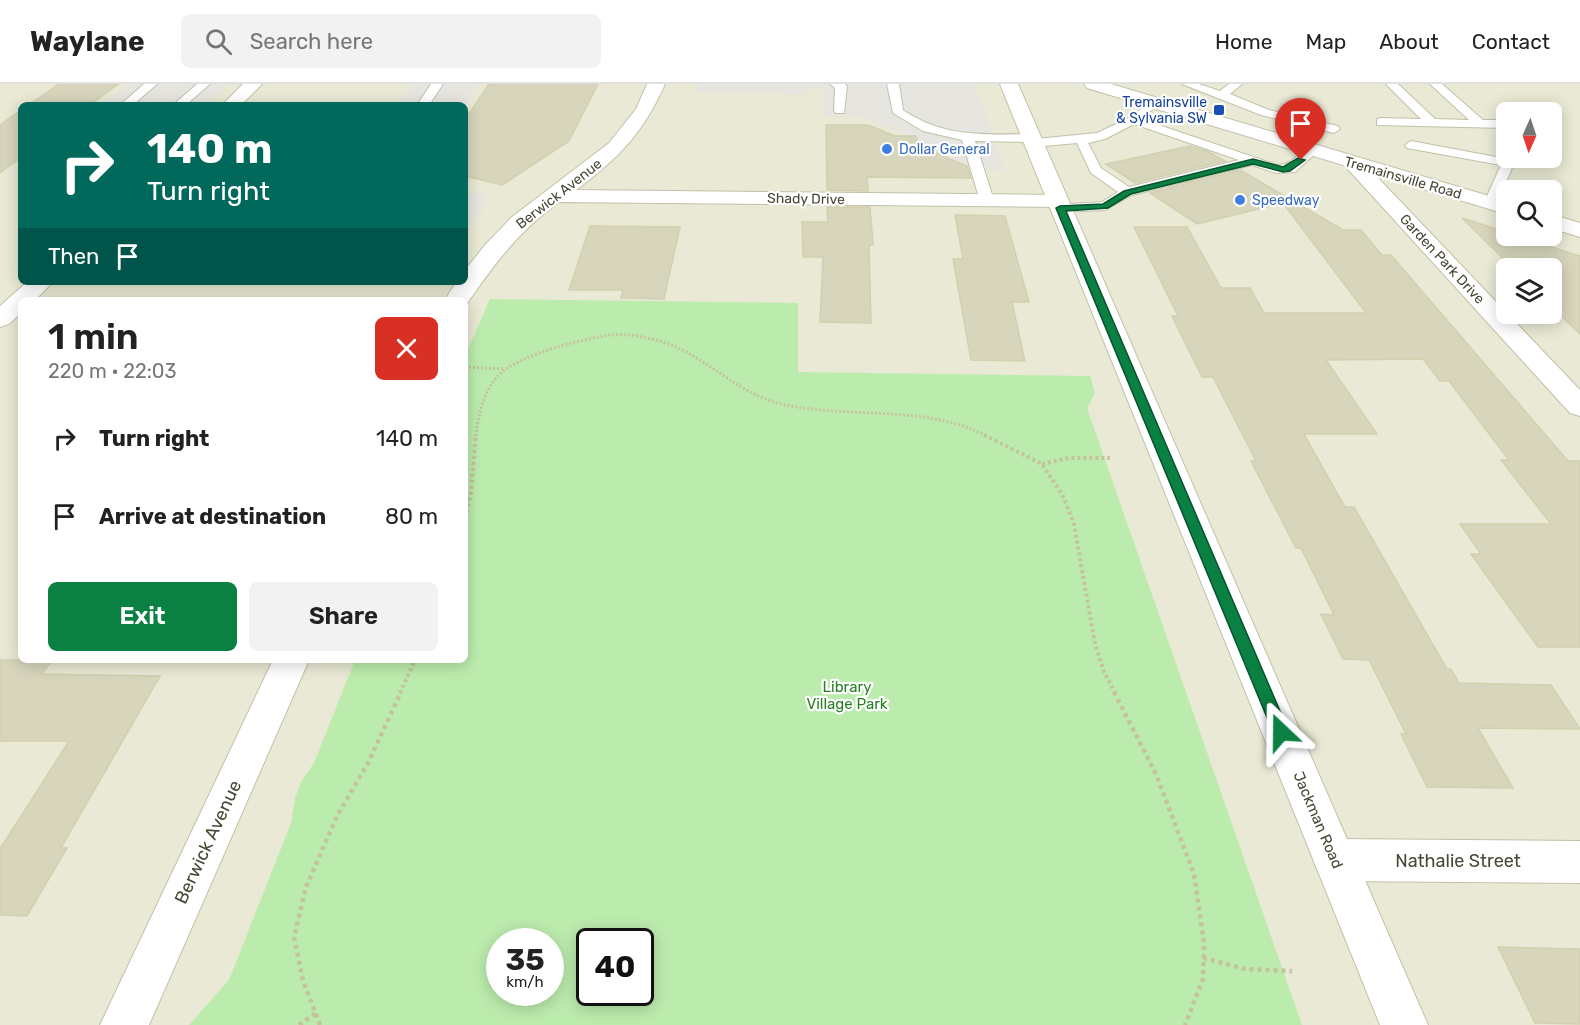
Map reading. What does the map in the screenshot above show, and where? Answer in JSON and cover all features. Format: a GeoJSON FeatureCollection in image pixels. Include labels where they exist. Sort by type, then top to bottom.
{"type":"FeatureCollection","features":[{"type":"Feature","properties":{"kind":"street"},"geometry":{"type":"LineString","coordinates":[[234,102],[253,84]]}},
{"type":"Feature","properties":{"kind":"street","name":"Berwick Avenue"},"geometry":{"type":"LineString","coordinates":[[468,281],[498,244],[519,223],[618,148],[644,112],[656,84]]}},
{"type":"Feature","properties":{"kind":"street","name":"Jackman Road"},"geometry":{"type":"LineString","coordinates":[[1009,84],[1404,1025]]}},
{"type":"Feature","properties":{"kind":"street","name":"Tremainsville Road"},"geometry":{"type":"LineString","coordinates":[[1093,84],[1496,205]]}},
{"type":"Feature","properties":{"kind":"street","name":"Garden Park Drive"},"geometry":{"type":"LineString","coordinates":[[1353,163],[1580,407]]}},
{"type":"Feature","properties":{"kind":"street","name":"Shady Drive"},"geometry":{"type":"LineString","coordinates":[[555,196],[987,201],[1059,205]]}},
{"type":"Feature","properties":{"kind":"street"},"geometry":{"type":"LineString","coordinates":[[1562,224],[1580,230]]}},
{"type":"Feature","properties":{"kind":"street"},"geometry":{"type":"LineString","coordinates":[[24,297],[38,285]]}},
{"type":"Feature","properties":{"kind":"street"},"geometry":{"type":"LineString","coordinates":[[0,319],[18,303]]}},
{"type":"Feature","properties":{"kind":"street","name":"Berwick Avenue"},"geometry":{"type":"LineString","coordinates":[[124,1025],[290,663]]}},
{"type":"Feature","properties":{"kind":"street","name":"Nathalie Street"},"geometry":{"type":"LineString","coordinates":[[1335,860],[1580,862]]}},
{"type":"Feature","properties":{"kind":"lane"},"geometry":{"type":"LineString","coordinates":[[130,102],[151,84]]}},
{"type":"Feature","properties":{"kind":"lane"},"geometry":{"type":"LineString","coordinates":[[183,102],[204,84]]}},
{"type":"Feature","properties":{"kind":"lane"},"geometry":{"type":"LineString","coordinates":[[425,102],[437,84]]}},
{"type":"Feature","properties":{"kind":"lane"},"geometry":{"type":"LineString","coordinates":[[836,84],[840,86],[840,111]]}},
{"type":"Feature","properties":{"kind":"lane"},"geometry":{"type":"LineString","coordinates":[[892,84],[897,111],[912,124],[968,139],[1081,140],[1101,136],[1133,120],[1154,103]]}},
{"type":"Feature","properties":{"kind":"lane"},"geometry":{"type":"LineString","coordinates":[[1188,84],[1265,113],[1334,129]]}},
{"type":"Feature","properties":{"kind":"lane"},"geometry":{"type":"LineString","coordinates":[[1222,95],[1236,84]]}},
{"type":"Feature","properties":{"kind":"lane"},"geometry":{"type":"LineString","coordinates":[[1392,84],[1432,123]]}},
{"type":"Feature","properties":{"kind":"lane"},"geometry":{"type":"LineString","coordinates":[[1436,84],[1480,124]]}},
{"type":"Feature","properties":{"kind":"lane"},"geometry":{"type":"LineString","coordinates":[[1133,120],[1276,169],[1290,169],[1312,151]]}},
{"type":"Feature","properties":{"kind":"lane"},"geometry":{"type":"LineString","coordinates":[[1381,122],[1496,124]]}},
{"type":"Feature","properties":{"kind":"lane"},"geometry":{"type":"LineString","coordinates":[[968,139],[987,201]]}},
{"type":"Feature","properties":{"kind":"lane"},"geometry":{"type":"LineString","coordinates":[[1081,140],[1096,170],[1128,192]]}},
{"type":"Feature","properties":{"kind":"lane"},"geometry":{"type":"LineString","coordinates":[[1411,145],[1508,163],[1504,180]]}},
{"type":"Feature","properties":{"kind":"lane"},"geometry":{"type":"LineString","coordinates":[[1059,205],[1105,206],[1128,192],[1253,161]]}},
{"type":"Feature","properties":{"kind":"path"},"geometry":{"type":"LineString","coordinates":[[468,506],[478,418],[487,393],[497,377],[506,369],[537,354],[593,337],[613,335],[642,337],[667,343],[686,351],[757,396],[783,405],[814,410],[895,413],[944,421],[983,434],[1042,464],[1064,496],[1074,524],[1095,644],[1104,672],[1156,774],[1194,874],[1204,943],[1203,979],[1185,1025]]}},
{"type":"Feature","properties":{"kind":"path"},"geometry":{"type":"LineString","coordinates":[[468,367],[506,369]]}},
{"type":"Feature","properties":{"kind":"path"},"geometry":{"type":"LineString","coordinates":[[1042,464],[1069,458],[1110,458]]}},
{"type":"Feature","properties":{"kind":"path"},"geometry":{"type":"LineString","coordinates":[[320,1025],[303,981],[294,937],[306,888],[337,816],[368,764],[414,663]]}},
{"type":"Feature","properties":{"kind":"path"},"geometry":{"type":"LineString","coordinates":[[1203,958],[1245,969],[1292,970]]}},
{"type":"Feature","properties":{"kind":"path"},"geometry":{"type":"LineString","coordinates":[[299,1025],[316,1014]]}},
{"type":"Feature","properties":{"kind":"shaded area"},"geometry":{"type":"Polygon","coordinates":[[[0,84],[1580,84],[1580,1025],[0,1025],[0,84]]]}},
{"type":"Feature","properties":{"kind":"shaded area"},"geometry":{"type":"Polygon","coordinates":[[[129,84],[229,84],[208,102],[105,102],[129,84]]]}},
{"type":"Feature","properties":{"kind":"shaded area"},"geometry":{"type":"Polygon","coordinates":[[[413,84],[479,84],[468,102],[399,102],[413,84]]]}},
{"type":"Feature","properties":{"kind":"shaded area"},"geometry":{"type":"Polygon","coordinates":[[[698,84],[975,84],[1005,171],[955,170],[952,155],[875,122],[858,116],[824,116],[825,89],[808,88],[807,94],[696,92],[698,84]]]}},
{"type":"Feature","properties":{"kind":"shaded area"},"geometry":{"type":"Polygon","coordinates":[[[468,194],[490,194],[473,225],[468,225],[468,194]]]}},
{"type":"Feature","properties":{"kind":"green space","name":"Library Village Park"},"geometry":{"type":"Polygon","coordinates":[[[490,299],[798,303],[798,372],[1090,376],[1095,393],[1087,408],[1302,1025],[189,1025],[229,980],[291,823],[295,798],[302,780],[314,763],[354,663],[468,663],[468,349],[490,299]]]}},
{"type":"Feature","properties":{"kind":"building"},"geometry":{"type":"Polygon","coordinates":[[[59,84],[118,84],[94,102],[33,102],[59,84]]]}},
{"type":"Feature","properties":{"kind":"building"},"geometry":{"type":"Polygon","coordinates":[[[489,84],[598,84],[569,141],[502,185],[468,177],[468,116],[489,84]]]}},
{"type":"Feature","properties":{"kind":"building"},"geometry":{"type":"Polygon","coordinates":[[[18,112],[18,159],[0,173],[0,125],[18,112]]]}},
{"type":"Feature","properties":{"kind":"building"},"geometry":{"type":"Polygon","coordinates":[[[826,125],[868,125],[895,136],[916,136],[919,146],[967,166],[971,178],[867,177],[868,191],[827,190],[826,125]]]}},
{"type":"Feature","properties":{"kind":"building"},"geometry":{"type":"Polygon","coordinates":[[[1190,146],[1209,152],[1225,161],[1135,183],[1106,164],[1190,146]]]}},
{"type":"Feature","properties":{"kind":"building"},"geometry":{"type":"Polygon","coordinates":[[[1240,170],[1343,230],[1361,230],[1382,255],[1391,255],[1568,461],[1580,461],[1580,647],[1538,647],[1471,554],[1481,554],[1460,524],[1551,524],[1501,460],[1509,460],[1449,381],[1440,381],[1423,359],[1326,360],[1377,434],[1304,434],[1345,507],[1354,507],[1447,669],[1451,669],[1459,683],[1551,685],[1580,729],[1478,728],[1513,788],[1427,787],[1401,734],[1406,734],[1369,660],[1343,659],[1321,614],[1334,615],[1301,548],[1296,548],[1251,461],[1256,461],[1213,377],[1202,377],[1172,316],[1178,316],[1134,227],[1187,227],[1221,288],[1250,288],[1264,313],[1366,313],[1283,203],[1197,224],[1150,193],[1240,170]]]}},
{"type":"Feature","properties":{"kind":"building"},"geometry":{"type":"Polygon","coordinates":[[[827,207],[870,207],[873,245],[869,245],[871,323],[820,322],[823,257],[803,257],[802,222],[828,222],[827,207]]]}},
{"type":"Feature","properties":{"kind":"building"},"geometry":{"type":"Polygon","coordinates":[[[955,215],[1005,216],[1029,302],[1012,302],[1025,361],[971,360],[953,259],[963,259],[955,215]]]}},
{"type":"Feature","properties":{"kind":"building"},"geometry":{"type":"Polygon","coordinates":[[[1462,218],[1496,229],[1496,246],[1548,246],[1580,256],[1580,334],[1562,317],[1562,258],[1503,258],[1462,218]]]}},
{"type":"Feature","properties":{"kind":"building"},"geometry":{"type":"Polygon","coordinates":[[[590,226],[680,227],[664,299],[621,298],[623,290],[569,290],[590,226]]]}},
{"type":"Feature","properties":{"kind":"building"},"geometry":{"type":"Polygon","coordinates":[[[0,660],[18,660],[18,663],[50,663],[42,674],[160,676],[61,848],[67,848],[27,916],[0,915],[0,849],[69,741],[0,741],[0,660]]]}},
{"type":"Feature","properties":{"kind":"building"},"geometry":{"type":"Polygon","coordinates":[[[1498,947],[1580,949],[1580,1024],[1535,1023],[1498,947]]]}},
{"type":"Feature","properties":{"kind":"place","name":"Tremainsville & Sylvania SW"},"geometry":{"type":"Point","coordinates":[1219,110]}},
{"type":"Feature","properties":{"kind":"place","name":"Dollar General"},"geometry":{"type":"Point","coordinates":[887,149]}},
{"type":"Feature","properties":{"kind":"place","name":"Speedway"},"geometry":{"type":"Point","coordinates":[1240,200]}},
{"type":"Feature","properties":{"kind":"route"},"geometry":{"type":"LineString","coordinates":[[1281,732],[1060,208],[1105,206],[1128,192],[1253,161],[1283,170],[1290,169],[1301,160]]}}]}
